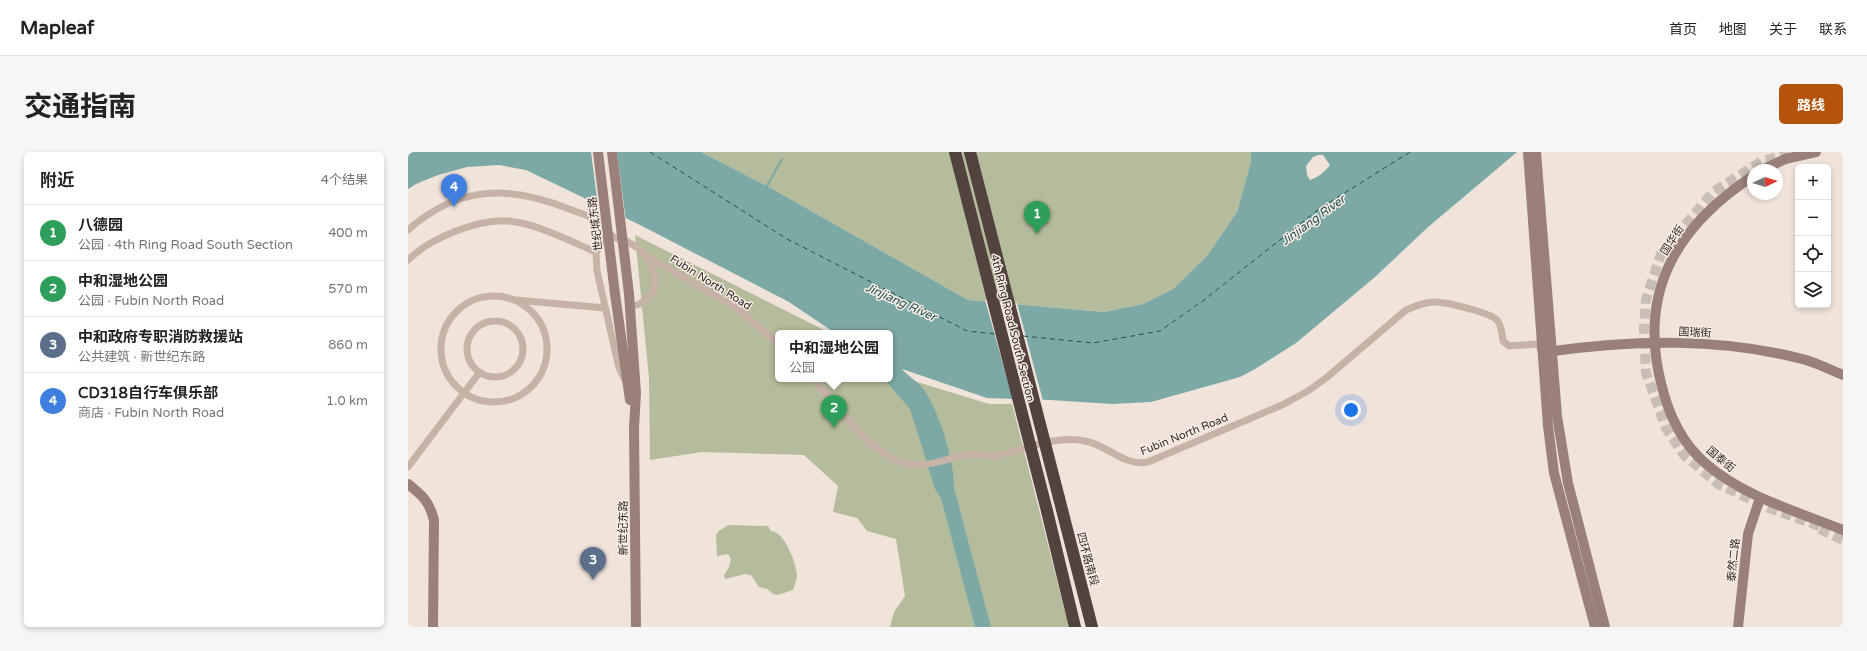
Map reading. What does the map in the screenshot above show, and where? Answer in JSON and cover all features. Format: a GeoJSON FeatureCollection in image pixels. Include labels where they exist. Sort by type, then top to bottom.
{"type":"FeatureCollection","features":[{"type":"Feature","properties":{"kind":"highway","name":"4th Ring Road South Section"},"geometry":{"type":"LineString","coordinates":[[955,152],[1076,627]]}},
{"type":"Feature","properties":{"kind":"highway","name":"4th Ring Road South Section"},"geometry":{"type":"LineString","coordinates":[[970,152],[1059,498]]}},
{"type":"Feature","properties":{"kind":"highway","name":"四环路南段"},"geometry":{"type":"LineString","coordinates":[[1059,498],[1092,627]]}},
{"type":"Feature","properties":{"kind":"street","name":"世纪城东路"},"geometry":{"type":"LineString","coordinates":[[598,152],[615,294]]}},
{"type":"Feature","properties":{"kind":"street","name":"新世纪东路"},"geometry":{"type":"LineString","coordinates":[[612,152],[629,294],[636,393],[634,428],[636,627]]}},
{"type":"Feature","properties":{"kind":"street"},"geometry":{"type":"LineString","coordinates":[[1528,152],[1533,165],[1547,352],[1548,426],[1554,473],[1594,627]]}},
{"type":"Feature","properties":{"kind":"street"},"geometry":{"type":"LineString","coordinates":[[1533,165],[1536,152]]}},
{"type":"Feature","properties":{"kind":"street"},"geometry":{"type":"LineString","coordinates":[[1775,164],[1785,159],[1816,152]]}},
{"type":"Feature","properties":{"kind":"street","name":"国华街"},"geometry":{"type":"LineString","coordinates":[[1653,341],[1655,312],[1661,286],[1672,258],[1700,220],[1747,180]]}},
{"type":"Feature","properties":{"kind":"street","name":"Fubin North Road"},"geometry":{"type":"LineString","coordinates":[[408,230],[419,221],[450,203],[475,195],[495,192],[521,194],[554,203],[602,223],[612,236],[627,242],[648,257],[737,308],[775,341]]}},
{"type":"Feature","properties":{"kind":"street"},"geometry":{"type":"LineString","coordinates":[[408,260],[416,252],[434,241],[468,227],[490,222],[509,221],[558,235],[596,252],[604,239],[612,236]]}},
{"type":"Feature","properties":{"kind":"street","name":"新世纪东路"},"geometry":{"type":"LineString","coordinates":[[596,252],[597,271],[618,368],[628,384]]}},
{"type":"Feature","properties":{"kind":"street","name":"Fubin North Road"},"geometry":{"type":"LineString","coordinates":[[630,307],[640,304],[654,292],[654,270],[648,257]]}},
{"type":"Feature","properties":{"kind":"street","name":"新世纪东路"},"geometry":{"type":"LineString","coordinates":[[615,294],[634,428]]}},
{"type":"Feature","properties":{"kind":"street"},"geometry":{"type":"LineString","coordinates":[[513,299],[528,308],[535,316],[545,336],[547,353],[543,370],[530,388],[521,395],[506,401],[489,402],[471,398],[456,387],[446,372],[441,355],[442,337],[449,320],[461,307],[477,298],[495,296],[605,308]]}},
{"type":"Feature","properties":{"kind":"street","name":"Fubin North Road"},"geometry":{"type":"LineString","coordinates":[[816,382],[855,427],[879,450],[901,463],[924,465],[977,454],[996,456],[1046,443],[1072,440],[1095,444],[1131,462],[1139,464],[1148,462],[1282,405],[1308,391],[1326,378],[1406,310],[1418,304],[1436,302],[1489,314],[1498,321],[1502,331],[1503,341],[1509,346],[1538,344],[1547,352]]}},
{"type":"Feature","properties":{"kind":"street"},"geometry":{"type":"LineString","coordinates":[[496,321],[513,327],[519,334],[522,343],[523,353],[520,362],[514,370],[506,375],[488,377],[479,373],[468,359],[468,341],[472,333],[478,326],[486,322],[496,321]]}},
{"type":"Feature","properties":{"kind":"street","name":"国瑞街"},"geometry":{"type":"LineString","coordinates":[[1547,352],[1593,346],[1653,341],[1759,349],[1808,360],[1843,375]]}},
{"type":"Feature","properties":{"kind":"street","name":"国泰街"},"geometry":{"type":"LineString","coordinates":[[1653,341],[1666,404],[1675,426],[1704,462],[1724,479],[1760,498],[1843,530]]}},
{"type":"Feature","properties":{"kind":"street"},"geometry":{"type":"LineString","coordinates":[[1547,352],[1568,483],[1605,627]]}},
{"type":"Feature","properties":{"kind":"street"},"geometry":{"type":"LineString","coordinates":[[408,467],[479,373]]}},
{"type":"Feature","properties":{"kind":"street"},"geometry":{"type":"LineString","coordinates":[[408,484],[423,496],[430,508],[434,520],[433,627]]}},
{"type":"Feature","properties":{"kind":"street","name":"泰然二路"},"geometry":{"type":"LineString","coordinates":[[1738,627],[1748,534],[1760,498]]}},
{"type":"Feature","properties":{"kind":"green space"},"geometry":{"type":"Polygon","coordinates":[[[701,152],[1251,152],[1251,162],[1237,212],[1207,256],[1173,289],[1143,304],[1104,312],[968,300],[769,187],[701,152]]]}},
{"type":"Feature","properties":{"kind":"green space"},"geometry":{"type":"Polygon","coordinates":[[[635,235],[824,330],[775,330],[775,382],[893,382],[893,378],[904,378],[989,404],[1012,404],[1069,627],[890,627],[894,612],[905,596],[896,539],[867,531],[857,518],[833,512],[838,486],[804,455],[702,452],[650,460],[649,378],[635,235]]]}},
{"type":"Feature","properties":{"kind":"green space"},"geometry":{"type":"Polygon","coordinates":[[[728,525],[768,526],[771,531],[781,537],[789,549],[796,570],[797,577],[793,590],[778,595],[773,594],[767,589],[759,587],[751,575],[745,574],[725,579],[724,575],[729,567],[731,559],[728,554],[717,556],[716,535],[728,525]]]}},
{"type":"Feature","properties":{"kind":"water","name":"Jinjiang River"},"geometry":{"type":"Polygon","coordinates":[[[408,152],[701,152],[769,187],[968,300],[1104,312],[1143,304],[1173,289],[1207,256],[1237,212],[1251,162],[1251,152],[1517,152],[1427,228],[1375,277],[1296,343],[1240,377],[1151,402],[1112,404],[987,398],[902,369],[921,386],[939,420],[952,464],[954,488],[991,627],[975,627],[941,498],[935,489],[910,409],[887,382],[893,382],[893,330],[831,330],[789,302],[640,225],[526,170],[499,165],[467,167],[438,175],[408,189],[408,152]],[[1323,155],[1313,157],[1306,166],[1307,175],[1310,180],[1316,178],[1330,165],[1323,155]]]}},
{"type":"Feature","properties":{"kind":"pier"},"geometry":{"type":"Polygon","coordinates":[[[591,152],[617,152],[626,221],[598,207],[591,152]]]}},
{"type":"Feature","properties":{"kind":"pier"},"geometry":{"type":"Polygon","coordinates":[[[985,300],[1017,303],[1043,401],[1013,400],[985,300]]]}},
{"type":"Feature","properties":{"kind":"waterway"},"geometry":{"type":"LineString","coordinates":[[766,188],[782,159]]}},
{"type":"Feature","properties":{"kind":"ferry route"},"geometry":{"type":"LineString","coordinates":[[650,152],[787,239],[967,331],[996,334]]}},
{"type":"Feature","properties":{"kind":"ferry route"},"geometry":{"type":"LineString","coordinates":[[1023,336],[1093,343],[1160,331],[1204,300],[1319,209],[1410,152]]}},
{"type":"Feature","properties":{"kind":"tunnel"},"geometry":{"type":"LineString","coordinates":[[1790,154],[1762,161],[1713,192],[1661,254],[1646,299],[1644,329],[1646,373],[1666,428],[1684,455],[1718,484],[1769,508],[1828,529]]}},
{"type":"Feature","properties":{"kind":"tunnel"},"geometry":{"type":"LineString","coordinates":[[1820,529],[1843,540]]}},
{"type":"Feature","properties":{"kind":"place","name":"CD318自行车俱乐部"},"geometry":{"type":"Point","coordinates":[454,207]}},
{"type":"Feature","properties":{"kind":"place","name":"八德园"},"geometry":{"type":"Point","coordinates":[1037,234]}},
{"type":"Feature","properties":{"kind":"place","name":"中和湿地公园"},"geometry":{"type":"Point","coordinates":[834,428]}},
{"type":"Feature","properties":{"kind":"place","name":"中和政府专职消防救援站"},"geometry":{"type":"Point","coordinates":[593,580]}}]}
